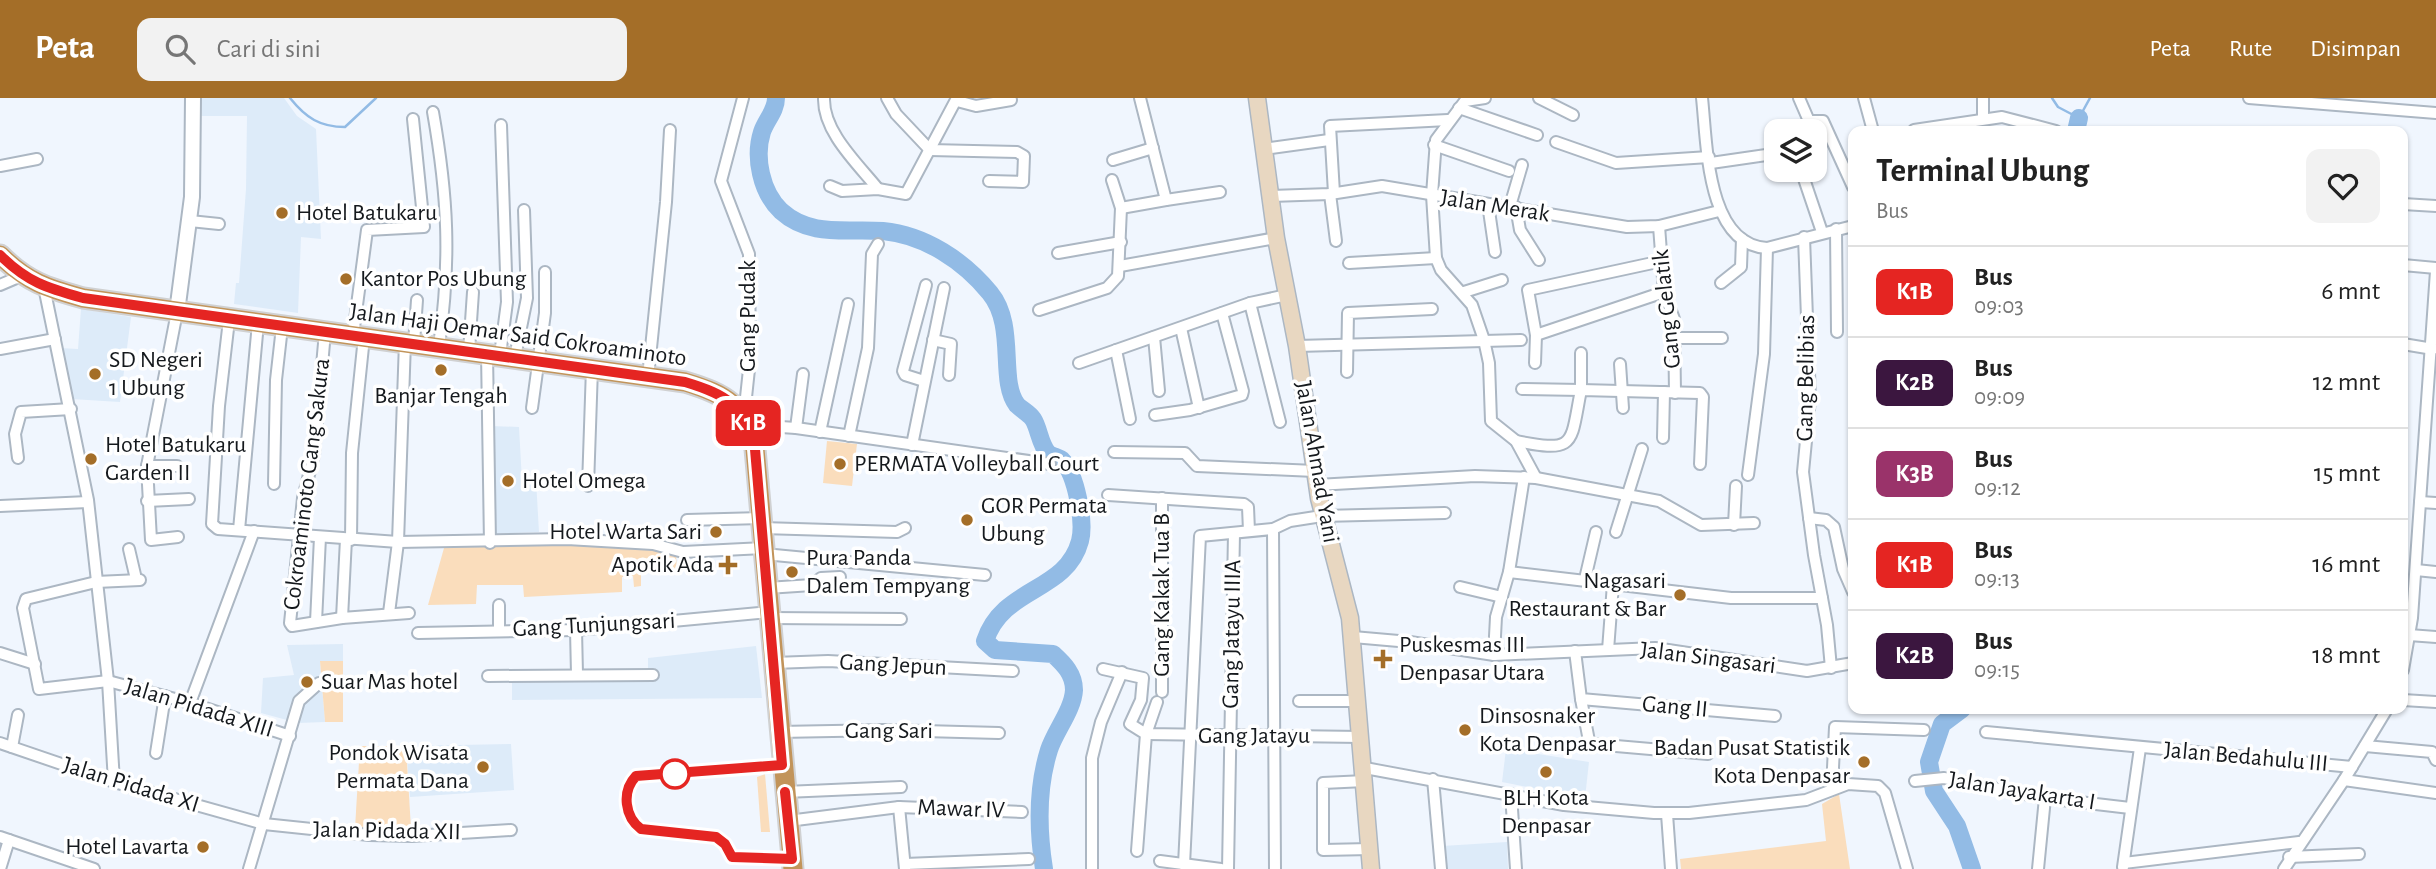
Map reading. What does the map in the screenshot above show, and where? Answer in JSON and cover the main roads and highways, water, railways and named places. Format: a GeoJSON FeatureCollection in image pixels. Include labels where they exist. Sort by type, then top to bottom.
{"type":"FeatureCollection","features":[{"type":"Feature","properties":{"kind":"highway","name":"Jalan Haji Oemar Said Cokroaminoto"},"geometry":{"type":"LineString","coordinates":[[0,255],[22,276],[44,287],[83,298],[648,377],[711,390],[733,403],[746,421],[755,449],[793,869]]}},
{"type":"Feature","properties":{"kind":"main road","name":"Jalan Ahmad Yani"},"geometry":{"type":"LineString","coordinates":[[1257,98],[1276,238],[1297,346],[1322,516],[1343,581],[1353,637],[1371,869]]}},
{"type":"Feature","properties":{"kind":"waterway"},"geometry":{"type":"LineString","coordinates":[[290,98],[314,120],[345,127],[376,98]]}},
{"type":"Feature","properties":{"kind":"waterway"},"geometry":{"type":"LineString","coordinates":[[776,98],[762,132],[759,152],[761,174],[774,203],[781,211],[805,225],[830,230],[883,231],[914,238],[956,260],[980,281],[998,306],[1003,321],[1011,394],[1017,405],[1033,419],[1045,450],[1062,460],[1071,476],[1081,522],[1080,541],[1073,558],[1049,581],[1005,609],[985,641],[995,650],[1053,654],[1072,679],[1073,698],[1049,750],[1042,779],[1040,825],[1044,869]]}},
{"type":"Feature","properties":{"kind":"waterway"},"geometry":{"type":"LineString","coordinates":[[2052,98],[2058,107],[2079,118],[2090,98]]}},
{"type":"Feature","properties":{"kind":"waterway"},"geometry":{"type":"LineString","coordinates":[[2077,126],[2079,118]]}},
{"type":"Feature","properties":{"kind":"waterway"},"geometry":{"type":"LineString","coordinates":[[1955,714],[1942,724],[1929,762],[1934,791],[1957,826],[1972,869]]}},
{"type":"Feature","properties":{"kind":"place","name":"Hotel Batukaru"},"geometry":{"type":"Point","coordinates":[282,213]}},
{"type":"Feature","properties":{"kind":"place","name":"Kantor Pos Ubung"},"geometry":{"type":"Point","coordinates":[346,279]}},
{"type":"Feature","properties":{"kind":"place","name":"Banjar Tengah"},"geometry":{"type":"Point","coordinates":[441,370]}},
{"type":"Feature","properties":{"kind":"place","name":"SD Negeri 1 Ubung"},"geometry":{"type":"Point","coordinates":[95,374]}},
{"type":"Feature","properties":{"kind":"place","name":"Hotel Batukaru Garden II"},"geometry":{"type":"Point","coordinates":[91,459]}},
{"type":"Feature","properties":{"kind":"place","name":"PERMATA Volleyball Court"},"geometry":{"type":"Point","coordinates":[840,464]}},
{"type":"Feature","properties":{"kind":"place","name":"Hotel Omega"},"geometry":{"type":"Point","coordinates":[508,481]}},
{"type":"Feature","properties":{"kind":"place","name":"GOR Permata Ubung"},"geometry":{"type":"Point","coordinates":[967,520]}},
{"type":"Feature","properties":{"kind":"place","name":"Hotel Warta Sari"},"geometry":{"type":"Point","coordinates":[716,532]}},
{"type":"Feature","properties":{"kind":"place","name":"Apotik Ada"},"geometry":{"type":"Point","coordinates":[728,565]}},
{"type":"Feature","properties":{"kind":"place","name":"Pura Panda Dalem Tempyang"},"geometry":{"type":"Point","coordinates":[792,572]}},
{"type":"Feature","properties":{"kind":"place","name":"Nagasari Restaurant & Bar"},"geometry":{"type":"Point","coordinates":[1680,595]}},
{"type":"Feature","properties":{"kind":"place","name":"Puskesmas III Denpasar Utara"},"geometry":{"type":"Point","coordinates":[1383,659]}},
{"type":"Feature","properties":{"kind":"place","name":"Suar Mas hotel"},"geometry":{"type":"Point","coordinates":[307,682]}},
{"type":"Feature","properties":{"kind":"place","name":"Dinsosnaker Kota Denpasar"},"geometry":{"type":"Point","coordinates":[1465,730]}},
{"type":"Feature","properties":{"kind":"place","name":"Badan Pusat Statistik Kota Denpasar"},"geometry":{"type":"Point","coordinates":[1864,762]}},
{"type":"Feature","properties":{"kind":"place","name":"Pondok Wisata Permata Dana"},"geometry":{"type":"Point","coordinates":[483,767]}},
{"type":"Feature","properties":{"kind":"place","name":"BLH Kota Denpasar"},"geometry":{"type":"Point","coordinates":[1546,772]}},
{"type":"Feature","properties":{"kind":"place","name":"Hotel Lavarta"},"geometry":{"type":"Point","coordinates":[203,847]}}]}
